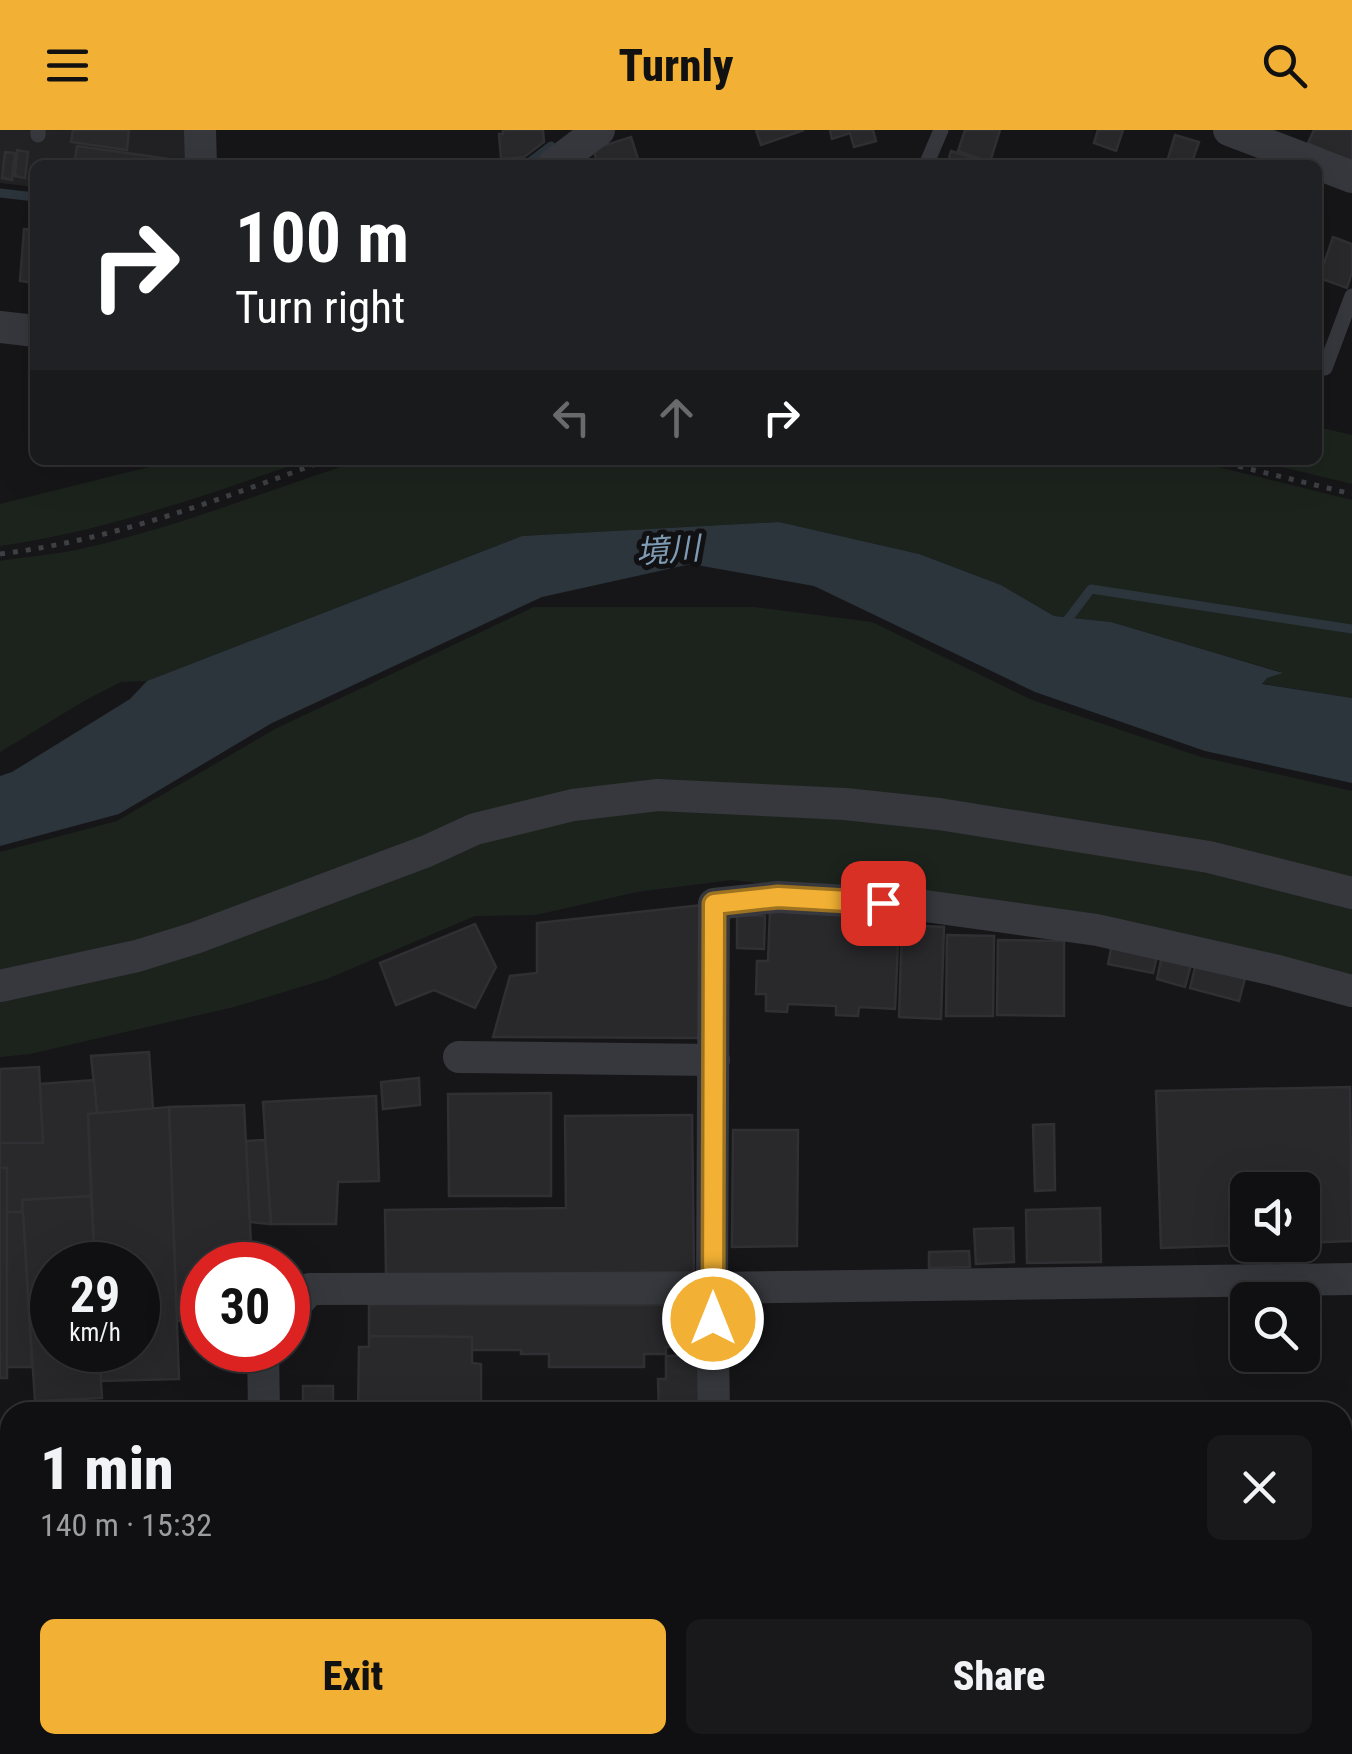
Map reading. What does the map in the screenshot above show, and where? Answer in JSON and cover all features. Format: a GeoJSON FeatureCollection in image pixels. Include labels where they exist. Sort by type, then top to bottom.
{"type":"FeatureCollection","features":[{"type":"Feature","properties":{"kind":"street"},"geometry":{"type":"LineString","coordinates":[[200,130],[202,160]]}},
{"type":"Feature","properties":{"kind":"street"},"geometry":{"type":"LineString","coordinates":[[560,160],[599,130]]}},
{"type":"Feature","properties":{"kind":"street"},"geometry":{"type":"LineString","coordinates":[[1229,130],[1308,160]]}},
{"type":"Feature","properties":{"kind":"street"},"geometry":{"type":"LineString","coordinates":[[1322,166],[1352,177]]}},
{"type":"Feature","properties":{"kind":"street"},"geometry":{"type":"LineString","coordinates":[[0,327],[30,330]]}},
{"type":"Feature","properties":{"kind":"street"},"geometry":{"type":"LineString","coordinates":[[0,986],[137,956],[195,938],[427,851],[475,828],[573,805],[658,794],[846,804],[939,814],[1210,857],[1352,893]]}},
{"type":"Feature","properties":{"kind":"street"},"geometry":{"type":"LineString","coordinates":[[714,1402],[714,904],[778,897],[918,905],[1097,930],[1352,991]]}},
{"type":"Feature","properties":{"kind":"street"},"geometry":{"type":"LineString","coordinates":[[459,1057],[714,1060]]}},
{"type":"Feature","properties":{"kind":"street"},"geometry":{"type":"LineString","coordinates":[[310,1289],[1352,1279]]}},
{"type":"Feature","properties":{"kind":"street"},"geometry":{"type":"LineString","coordinates":[[263,1372],[264,1402]]}},
{"type":"Feature","properties":{"kind":"lane"},"geometry":{"type":"LineString","coordinates":[[928,160],[941,130]]}},
{"type":"Feature","properties":{"kind":"lane"},"geometry":{"type":"LineString","coordinates":[[1325,368],[1352,296]]}},
{"type":"Feature","properties":{"kind":"path"},"geometry":{"type":"LineString","coordinates":[[0,554],[46,548],[177,515],[314,465]]}},
{"type":"Feature","properties":{"kind":"path"},"geometry":{"type":"LineString","coordinates":[[1233,465],[1352,494]]}},
{"type":"Feature","properties":{"kind":"shaded area"},"geometry":{"type":"Polygon","coordinates":[[[0,130],[188,130],[190,160],[30,160],[30,186],[0,183],[0,130]]]}},
{"type":"Feature","properties":{"kind":"shaded area"},"geometry":{"type":"Polygon","coordinates":[[[1322,428],[1352,435],[1352,484],[1273,465],[1322,465],[1322,428]]]}},
{"type":"Feature","properties":{"kind":"shaded area"},"geometry":{"type":"Polygon","coordinates":[[[157,465],[292,465],[117,521],[0,546],[0,504],[157,465]]]}},
{"type":"Feature","properties":{"kind":"shaded area"},"geometry":{"type":"Polygon","coordinates":[[[347,465],[1210,465],[1352,500],[1352,698],[1260,683],[1281,672],[1111,622],[1054,616],[1001,585],[919,554],[779,522],[522,536],[147,681],[121,682],[0,752],[0,561],[76,550],[219,509],[347,465]]]}},
{"type":"Feature","properties":{"kind":"shaded area"},"geometry":{"type":"Polygon","coordinates":[[[534,607],[754,607],[872,622],[1032,700],[1201,757],[1352,791],[1352,979],[985,906],[731,880],[637,892],[536,915],[475,916],[327,979],[234,1007],[30,1054],[0,1057],[0,852],[117,821],[277,728],[534,607]]]}},
{"type":"Feature","properties":{"kind":"water","name":"境川"},"geometry":{"type":"Polygon","coordinates":[[[779,522],[919,554],[1001,585],[1054,616],[1111,622],[1283,673],[1262,684],[1352,698],[1352,783],[1205,751],[1035,692],[814,586],[691,564],[542,597],[272,723],[119,814],[0,846],[0,776],[130,699],[147,681],[522,536],[779,522]]]}},
{"type":"Feature","properties":{"kind":"building"},"geometry":{"type":"Polygon","coordinates":[[[73,130],[129,130],[127,150],[71,142],[73,130]]]}},
{"type":"Feature","properties":{"kind":"building"},"geometry":{"type":"Polygon","coordinates":[[[503,130],[543,130],[544,142],[524,157],[501,159],[499,134],[503,130]]]}},
{"type":"Feature","properties":{"kind":"building"},"geometry":{"type":"Polygon","coordinates":[[[756,130],[804,130],[761,145],[756,130]]]}},
{"type":"Feature","properties":{"kind":"building"},"geometry":{"type":"Polygon","coordinates":[[[830,130],[873,130],[876,141],[854,147],[850,133],[832,139],[830,130]]]}},
{"type":"Feature","properties":{"kind":"building"},"geometry":{"type":"Polygon","coordinates":[[[965,130],[1000,130],[991,160],[958,151],[965,130]]]}},
{"type":"Feature","properties":{"kind":"building"},"geometry":{"type":"Polygon","coordinates":[[[1098,130],[1123,130],[1116,151],[1094,143],[1098,130]]]}},
{"type":"Feature","properties":{"kind":"building"},"geometry":{"type":"Polygon","coordinates":[[[1314,130],[1352,130],[1352,162],[1308,143],[1314,130]]]}},
{"type":"Feature","properties":{"kind":"building"},"geometry":{"type":"Polygon","coordinates":[[[1175,135],[1199,142],[1193,160],[1168,160],[1175,135]]]}},
{"type":"Feature","properties":{"kind":"building"},"geometry":{"type":"Polygon","coordinates":[[[631,137],[638,160],[597,160],[593,149],[631,137]]]}},
{"type":"Feature","properties":{"kind":"building"},"geometry":{"type":"Polygon","coordinates":[[[77,146],[170,159],[170,160],[75,160],[77,146]]]}},
{"type":"Feature","properties":{"kind":"building"},"geometry":{"type":"Polygon","coordinates":[[[17,150],[28,152],[25,178],[15,176],[17,150]]]}},
{"type":"Feature","properties":{"kind":"building"},"geometry":{"type":"Polygon","coordinates":[[[951,151],[980,160],[948,160],[951,151]]]}},
{"type":"Feature","properties":{"kind":"building"},"geometry":{"type":"Polygon","coordinates":[[[5,152],[15,153],[12,180],[2,178],[5,152]]]}},
{"type":"Feature","properties":{"kind":"building"},"geometry":{"type":"Polygon","coordinates":[[[24,229],[30,230],[30,282],[20,281],[24,229]]]}},
{"type":"Feature","properties":{"kind":"building"},"geometry":{"type":"Polygon","coordinates":[[[1333,237],[1352,244],[1352,272],[1347,288],[1322,279],[1333,237]]]}},
{"type":"Feature","properties":{"kind":"building"},"geometry":{"type":"Polygon","coordinates":[[[703,905],[704,1038],[493,1037],[510,976],[537,973],[537,923],[703,905]]]}},
{"type":"Feature","properties":{"kind":"building"},"geometry":{"type":"Polygon","coordinates":[[[770,911],[886,915],[886,921],[899,921],[895,1009],[859,1007],[858,1016],[836,1015],[836,1006],[788,1004],[787,1012],[766,1011],[766,994],[756,994],[757,961],[768,961],[770,911]]]}},
{"type":"Feature","properties":{"kind":"building"},"geometry":{"type":"Polygon","coordinates":[[[737,915],[765,916],[764,949],[737,948],[737,915]]]}},
{"type":"Feature","properties":{"kind":"building"},"geometry":{"type":"Polygon","coordinates":[[[475,924],[496,967],[475,1008],[434,990],[396,1005],[380,963],[475,924]]]}},
{"type":"Feature","properties":{"kind":"building"},"geometry":{"type":"Polygon","coordinates":[[[902,925],[944,927],[941,1019],[899,1017],[902,925]]]}},
{"type":"Feature","properties":{"kind":"building"},"geometry":{"type":"Polygon","coordinates":[[[947,935],[994,936],[993,1016],[946,1016],[947,935]]]}},
{"type":"Feature","properties":{"kind":"building"},"geometry":{"type":"Polygon","coordinates":[[[1113,939],[1159,948],[1153,973],[1108,964],[1113,939]]]}},
{"type":"Feature","properties":{"kind":"building"},"geometry":{"type":"Polygon","coordinates":[[[998,940],[1064,941],[1064,1016],[997,1015],[998,940]]]}},
{"type":"Feature","properties":{"kind":"building"},"geometry":{"type":"Polygon","coordinates":[[[1163,951],[1193,957],[1185,987],[1157,979],[1163,951]]]}},
{"type":"Feature","properties":{"kind":"building"},"geometry":{"type":"Polygon","coordinates":[[[1197,959],[1247,971],[1239,1001],[1190,988],[1197,959]]]}},
{"type":"Feature","properties":{"kind":"building"},"geometry":{"type":"Polygon","coordinates":[[[149,1052],[153,1109],[97,1113],[91,1056],[149,1052]]]}},
{"type":"Feature","properties":{"kind":"building"},"geometry":{"type":"Polygon","coordinates":[[[39,1067],[43,1143],[0,1143],[0,1069],[39,1067]]]}},
{"type":"Feature","properties":{"kind":"building"},"geometry":{"type":"Polygon","coordinates":[[[419,1078],[420,1105],[383,1109],[381,1082],[419,1078]]]}},
{"type":"Feature","properties":{"kind":"building"},"geometry":{"type":"Polygon","coordinates":[[[94,1080],[97,1113],[88,1114],[91,1196],[22,1200],[23,1212],[7,1212],[7,1168],[0,1168],[0,1143],[43,1143],[40,1084],[94,1080]]]}},
{"type":"Feature","properties":{"kind":"building"},"geometry":{"type":"Polygon","coordinates":[[[1350,1087],[1352,1241],[1320,1242],[1320,1172],[1230,1172],[1230,1246],[1161,1248],[1156,1091],[1350,1087]]]}},
{"type":"Feature","properties":{"kind":"building"},"geometry":{"type":"Polygon","coordinates":[[[551,1093],[551,1196],[449,1196],[448,1094],[551,1093]]]}},
{"type":"Feature","properties":{"kind":"building"},"geometry":{"type":"Polygon","coordinates":[[[376,1096],[379,1181],[338,1182],[336,1224],[271,1224],[263,1102],[376,1096]]]}},
{"type":"Feature","properties":{"kind":"building"},"geometry":{"type":"Polygon","coordinates":[[[244,1105],[251,1242],[180,1242],[180,1321],[177,1321],[169,1107],[244,1105]]]}},
{"type":"Feature","properties":{"kind":"building"},"geometry":{"type":"Polygon","coordinates":[[[169,1107],[179,1379],[101,1381],[100,1372],[160,1372],[160,1242],[94,1242],[88,1114],[169,1107]]]}},
{"type":"Feature","properties":{"kind":"building"},"geometry":{"type":"Polygon","coordinates":[[[692,1115],[694,1272],[386,1275],[385,1210],[566,1208],[565,1116],[692,1115]]]}},
{"type":"Feature","properties":{"kind":"building"},"geometry":{"type":"Polygon","coordinates":[[[1054,1124],[1055,1190],[1035,1191],[1033,1125],[1054,1124]]]}},
{"type":"Feature","properties":{"kind":"building"},"geometry":{"type":"Polygon","coordinates":[[[733,1130],[798,1130],[797,1246],[732,1247],[733,1130]]]}},
{"type":"Feature","properties":{"kind":"building"},"geometry":{"type":"Polygon","coordinates":[[[265,1140],[271,1224],[250,1222],[246,1141],[265,1140]]]}},
{"type":"Feature","properties":{"kind":"building"},"geometry":{"type":"Polygon","coordinates":[[[0,1168],[7,1168],[7,1378],[0,1378],[0,1168]]]}},
{"type":"Feature","properties":{"kind":"building"},"geometry":{"type":"Polygon","coordinates":[[[91,1196],[94,1242],[30,1242],[30,1324],[22,1200],[91,1196]]]}},
{"type":"Feature","properties":{"kind":"building"},"geometry":{"type":"Polygon","coordinates":[[[1100,1208],[1101,1262],[1027,1263],[1026,1210],[1100,1208]]]}},
{"type":"Feature","properties":{"kind":"building"},"geometry":{"type":"Polygon","coordinates":[[[7,1212],[23,1212],[30,1367],[7,1367],[7,1212]]]}},
{"type":"Feature","properties":{"kind":"building"},"geometry":{"type":"Polygon","coordinates":[[[1013,1228],[1014,1262],[976,1264],[974,1229],[1013,1228]]]}},
{"type":"Feature","properties":{"kind":"building"},"geometry":{"type":"Polygon","coordinates":[[[969,1251],[970,1267],[929,1268],[929,1252],[969,1251]]]}},
{"type":"Feature","properties":{"kind":"building"},"geometry":{"type":"Polygon","coordinates":[[[369,1304],[686,1305],[686,1347],[666,1347],[666,1354],[644,1354],[644,1367],[549,1367],[549,1354],[472,1350],[472,1337],[369,1336],[369,1304]]]}},
{"type":"Feature","properties":{"kind":"building"},"geometry":{"type":"Polygon","coordinates":[[[369,1336],[472,1337],[472,1363],[481,1364],[481,1402],[358,1402],[359,1347],[369,1347],[369,1336]]]}},
{"type":"Feature","properties":{"kind":"building"},"geometry":{"type":"Polygon","coordinates":[[[698,1355],[699,1402],[659,1402],[658,1379],[666,1379],[666,1356],[698,1355]]]}},
{"type":"Feature","properties":{"kind":"building"},"geometry":{"type":"Polygon","coordinates":[[[33,1372],[100,1372],[102,1398],[35,1401],[33,1372]]]}},
{"type":"Feature","properties":{"kind":"building"},"geometry":{"type":"Polygon","coordinates":[[[303,1386],[333,1386],[333,1402],[303,1402],[303,1386]]]}},
{"type":"Feature","properties":{"kind":"waterway"},"geometry":{"type":"LineString","coordinates":[[533,160],[551,146]]}},
{"type":"Feature","properties":{"kind":"waterway"},"geometry":{"type":"LineString","coordinates":[[0,193],[30,196]]}},
{"type":"Feature","properties":{"kind":"waterway"},"geometry":{"type":"LineString","coordinates":[[1062,627],[1091,589],[1352,629]]}},
{"type":"Feature","properties":{"kind":"route"},"geometry":{"type":"LineString","coordinates":[[713,1319],[714,904],[778,897],[883,903]]}}]}
